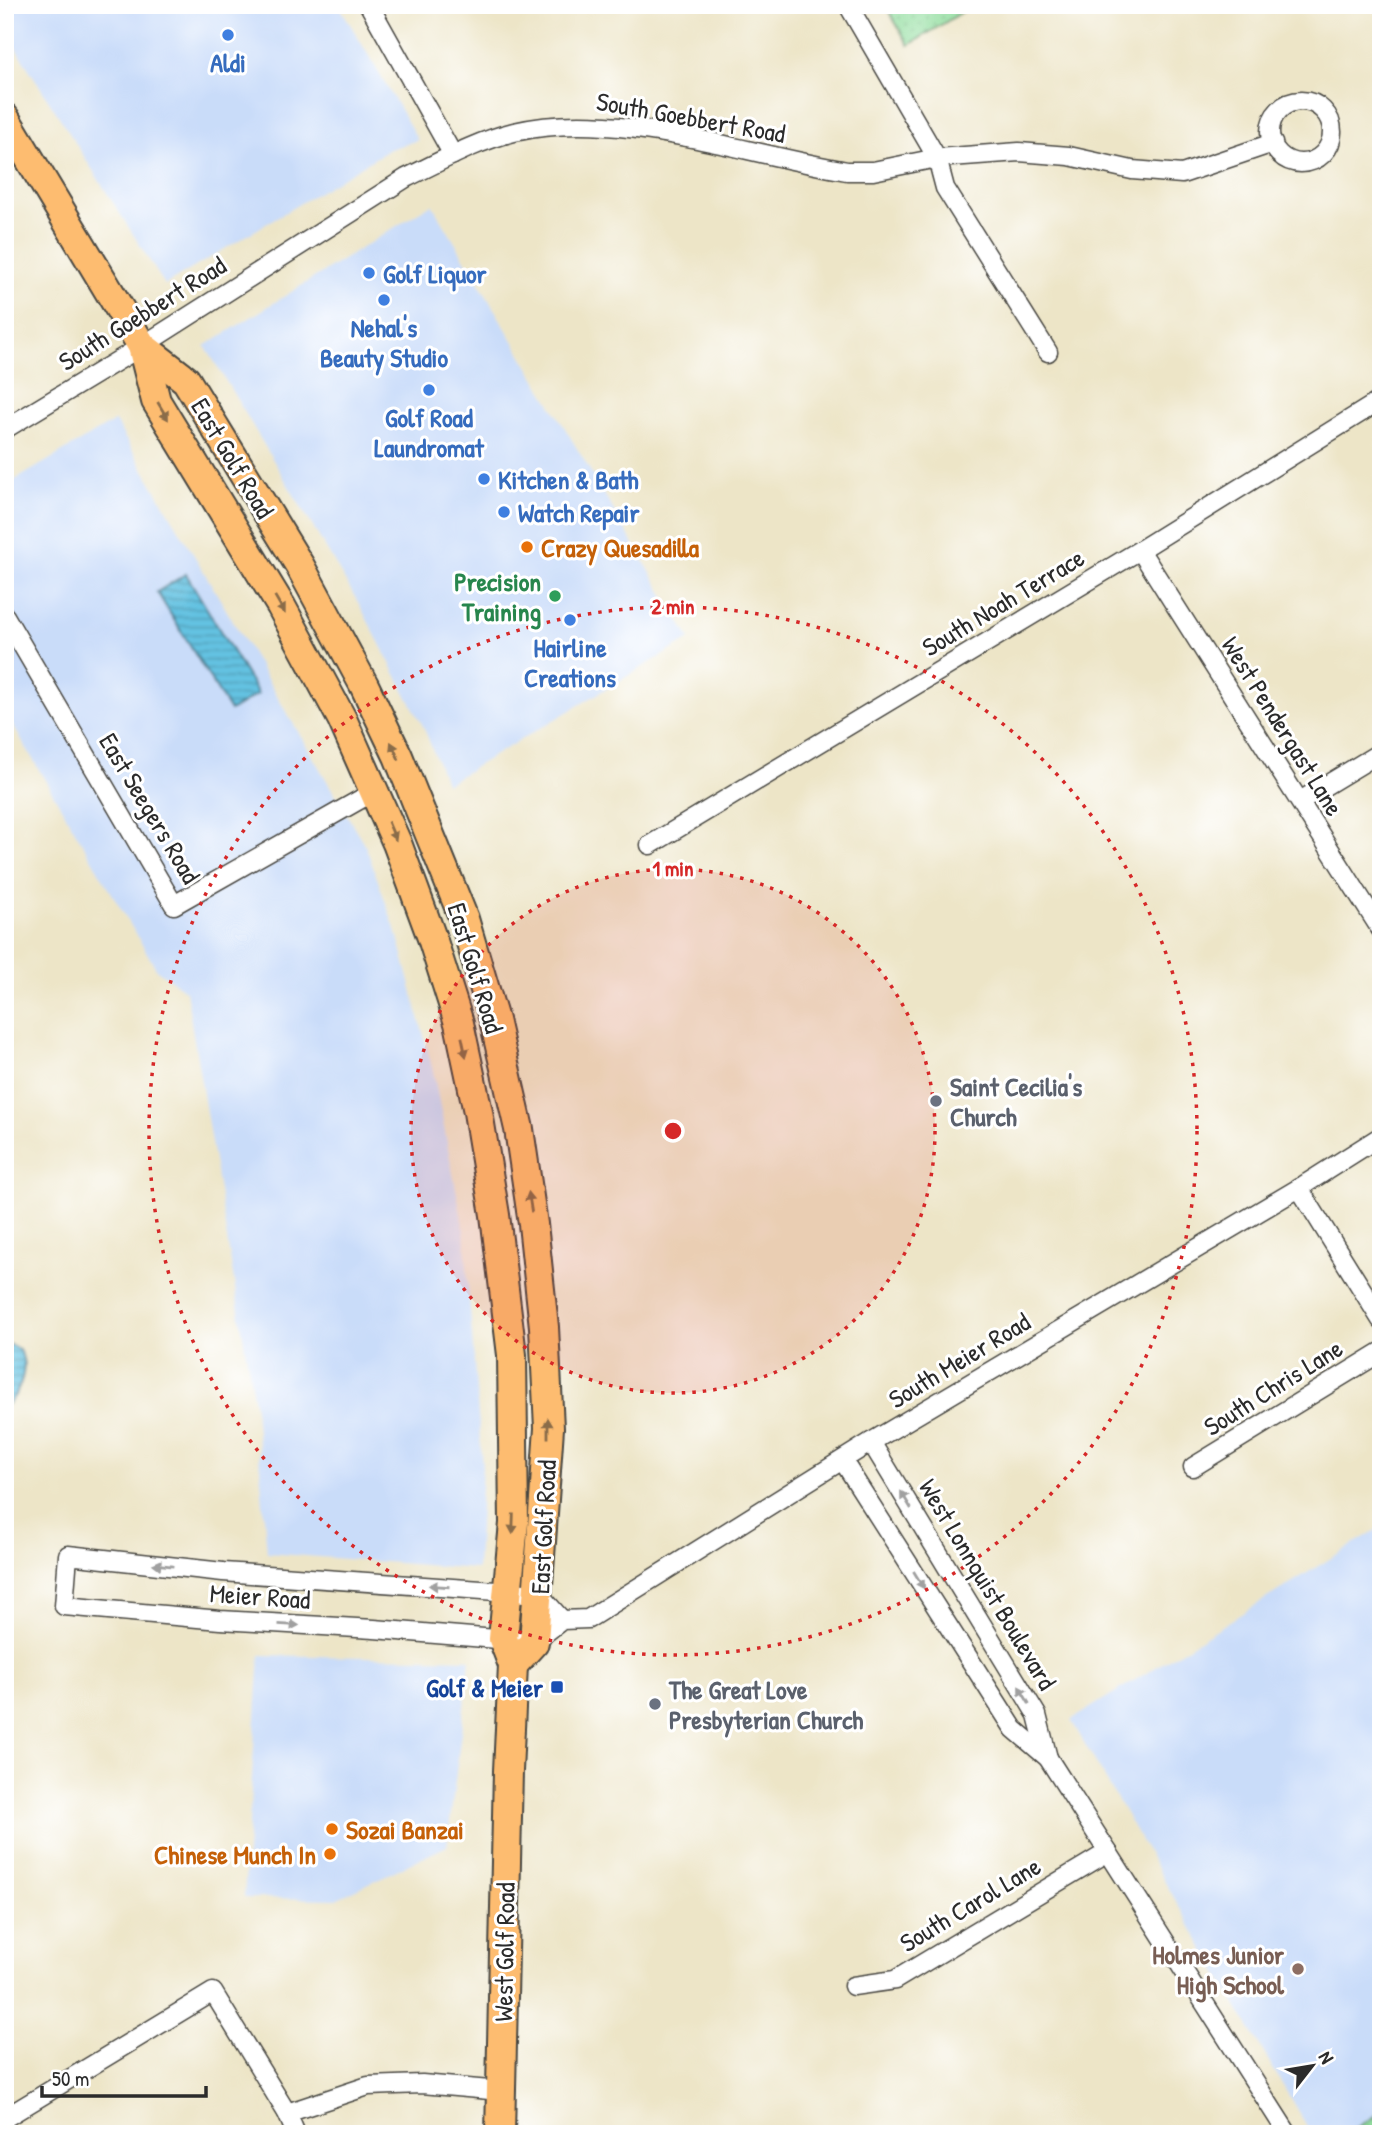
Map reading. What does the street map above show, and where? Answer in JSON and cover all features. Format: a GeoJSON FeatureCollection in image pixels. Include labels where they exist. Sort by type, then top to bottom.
{"type":"FeatureCollection","features":[{"type":"Feature","properties":{"kind":"main road","name":"East Golf Road"},"geometry":{"type":"LineString","coordinates":[[5,118],[142,346],[156,401],[281,606],[342,719],[397,843],[432,938],[459,1023],[493,1202],[512,1355],[514,1523],[503,1639],[513,1665],[508,1771]]}},
{"type":"Feature","properties":{"kind":"main road","name":"East Golf Road"},"geometry":{"type":"LineString","coordinates":[[142,346],[186,380],[300,566],[364,685],[398,756],[464,919],[494,1020],[519,1129],[544,1327],[549,1428],[534,1642]]}},
{"type":"Feature","properties":{"kind":"main road"},"geometry":{"type":"LineString","coordinates":[[513,1665],[534,1642]]}},
{"type":"Feature","properties":{"kind":"main road","name":"West Golf Road"},"geometry":{"type":"LineString","coordinates":[[500,2134],[508,1771]]}},
{"type":"Feature","properties":{"kind":"street"},"geometry":{"type":"LineString","coordinates":[[848,5],[937,158],[946,188],[1048,352]]}},
{"type":"Feature","properties":{"kind":"street"},"geometry":{"type":"LineString","coordinates":[[375,7],[453,155]]}},
{"type":"Feature","properties":{"kind":"street","name":"South Goebbert Road"},"geometry":{"type":"LineString","coordinates":[[5,429],[142,346],[406,178],[453,155],[514,132],[565,125],[628,128],[846,171],[873,171],[937,158],[1019,152],[1069,156],[1132,170],[1182,174],[1273,143]]}},
{"type":"Feature","properties":{"kind":"street","name":"South Noah Terrace"},"geometry":{"type":"LineString","coordinates":[[650,845],[1140,550],[1381,400]]}},
{"type":"Feature","properties":{"kind":"street","name":"West Pendergast Lane"},"geometry":{"type":"LineString","coordinates":[[1140,550],[1381,930]]}},
{"type":"Feature","properties":{"kind":"street","name":"East Seegers Road"},"geometry":{"type":"LineString","coordinates":[[5,616],[174,905],[375,791]]}},
{"type":"Feature","properties":{"kind":"street"},"geometry":{"type":"LineString","coordinates":[[1300,801],[1381,752]]}},
{"type":"Feature","properties":{"kind":"street","name":"South Meier Road"},"geometry":{"type":"LineString","coordinates":[[534,1642],[562,1620],[588,1619],[871,1443],[1299,1188],[1381,1136]]}},
{"type":"Feature","properties":{"kind":"street"},"geometry":{"type":"LineString","coordinates":[[1299,1188],[1381,1320]]}},
{"type":"Feature","properties":{"kind":"street","name":"South Chris Lane"},"geometry":{"type":"LineString","coordinates":[[1193,1467],[1381,1352]]}},
{"type":"Feature","properties":{"kind":"street","name":"West Lonnquist Boulevard"},"geometry":{"type":"LineString","coordinates":[[871,1443],[1037,1715],[1048,1758]]}},
{"type":"Feature","properties":{"kind":"street","name":"West Lonnquist Boulevard"},"geometry":{"type":"LineString","coordinates":[[843,1461],[1014,1729],[1048,1758],[1284,2132]]}},
{"type":"Feature","properties":{"kind":"street","name":"Meier Road"},"geometry":{"type":"LineString","coordinates":[[503,1639],[232,1621],[64,1606],[68,1555],[223,1572],[507,1590]]}},
{"type":"Feature","properties":{"kind":"street"},"geometry":{"type":"LineString","coordinates":[[507,1590],[539,1594],[562,1620]]}},
{"type":"Feature","properties":{"kind":"street"},"geometry":{"type":"LineString","coordinates":[[503,1639],[534,1642]]}},
{"type":"Feature","properties":{"kind":"street","name":"South Carol Lane"},"geometry":{"type":"LineString","coordinates":[[853,1986],[895,1980],[1108,1852]]}},
{"type":"Feature","properties":{"kind":"street"},"geometry":{"type":"LineString","coordinates":[[5,2118],[214,1992],[287,2113],[296,2134]]}},
{"type":"Feature","properties":{"kind":"street"},"geometry":{"type":"LineString","coordinates":[[287,2113],[368,2086],[422,2084],[500,2091]]}},
{"type":"Feature","properties":{"kind":"shaded area"},"geometry":{"type":"Polygon","coordinates":[[[5,5],[339,5],[418,140],[390,149],[165,285],[5,31],[5,5]]]}},
{"type":"Feature","properties":{"kind":"shaded area"},"geometry":{"type":"Polygon","coordinates":[[[432,204],[690,639],[446,784],[424,728],[359,604],[205,346],[432,204]]]}},
{"type":"Feature","properties":{"kind":"shaded area"},"geometry":{"type":"Polygon","coordinates":[[[115,421],[366,847],[399,940],[433,1071],[464,1230],[482,1466],[477,1569],[267,1553],[255,1408],[186,991],[157,970],[5,712],[5,486],[115,421]]]}},
{"type":"Feature","properties":{"kind":"shaded area","name":"Holmes Junior High School"},"geometry":{"type":"Polygon","coordinates":[[[1381,1527],[1381,2112],[1347,2134],[1311,2134],[1071,1720],[1381,1527]]]}},
{"type":"Feature","properties":{"kind":"shaded area"},"geometry":{"type":"Polygon","coordinates":[[[260,1655],[470,1659],[447,1846],[336,1899],[244,1898],[260,1655]]]}},
{"type":"Feature","properties":{"kind":"green space"},"geometry":{"type":"Polygon","coordinates":[[[885,5],[973,5],[909,45],[885,5]]]}},
{"type":"Feature","properties":{"kind":"green space"},"geometry":{"type":"Polygon","coordinates":[[[1381,2112],[1381,2134],[1350,2132],[1381,2112]]]}},
{"type":"Feature","properties":{"kind":"water"},"geometry":{"type":"Polygon","coordinates":[[[186,574],[258,694],[230,711],[157,592],[186,574]]]}},
{"type":"Feature","properties":{"kind":"water"},"geometry":{"type":"Polygon","coordinates":[[[5,1344],[15,1347],[21,1353],[23,1371],[17,1392],[5,1406],[5,1344]]]}},
{"type":"Feature","properties":{"kind":"place","name":"Aldi"},"geometry":{"type":"Point","coordinates":[228,35]}},
{"type":"Feature","properties":{"kind":"place","name":"Golf Liquor"},"geometry":{"type":"Point","coordinates":[369,273]}},
{"type":"Feature","properties":{"kind":"place","name":"Nehal's Beauty Studio"},"geometry":{"type":"Point","coordinates":[384,300]}},
{"type":"Feature","properties":{"kind":"place","name":"Golf Road Laundromat"},"geometry":{"type":"Point","coordinates":[429,390]}},
{"type":"Feature","properties":{"kind":"place","name":"Kitchen & Bath"},"geometry":{"type":"Point","coordinates":[484,479]}},
{"type":"Feature","properties":{"kind":"place","name":"Watch Repair"},"geometry":{"type":"Point","coordinates":[504,512]}},
{"type":"Feature","properties":{"kind":"place","name":"Crazy Quesadilla"},"geometry":{"type":"Point","coordinates":[527,547]}},
{"type":"Feature","properties":{"kind":"place","name":"Precision Training"},"geometry":{"type":"Point","coordinates":[555,596]}},
{"type":"Feature","properties":{"kind":"place","name":"Hairline Creations"},"geometry":{"type":"Point","coordinates":[570,620]}},
{"type":"Feature","properties":{"kind":"place","name":"Saint Cecilia's Church"},"geometry":{"type":"Point","coordinates":[936,1101]}},
{"type":"Feature","properties":{"kind":"place","name":"Golf & Meier"},"geometry":{"type":"Point","coordinates":[557,1687]}},
{"type":"Feature","properties":{"kind":"place","name":"The Great Love Presbyterian Church"},"geometry":{"type":"Point","coordinates":[655,1704]}},
{"type":"Feature","properties":{"kind":"place","name":"Sozai Banzai"},"geometry":{"type":"Point","coordinates":[332,1829]}},
{"type":"Feature","properties":{"kind":"place","name":"Chinese Munch In"},"geometry":{"type":"Point","coordinates":[330,1854]}},
{"type":"Feature","properties":{"kind":"place","name":"Holmes Junior High School"},"geometry":{"type":"Point","coordinates":[1298,1969]}}]}
